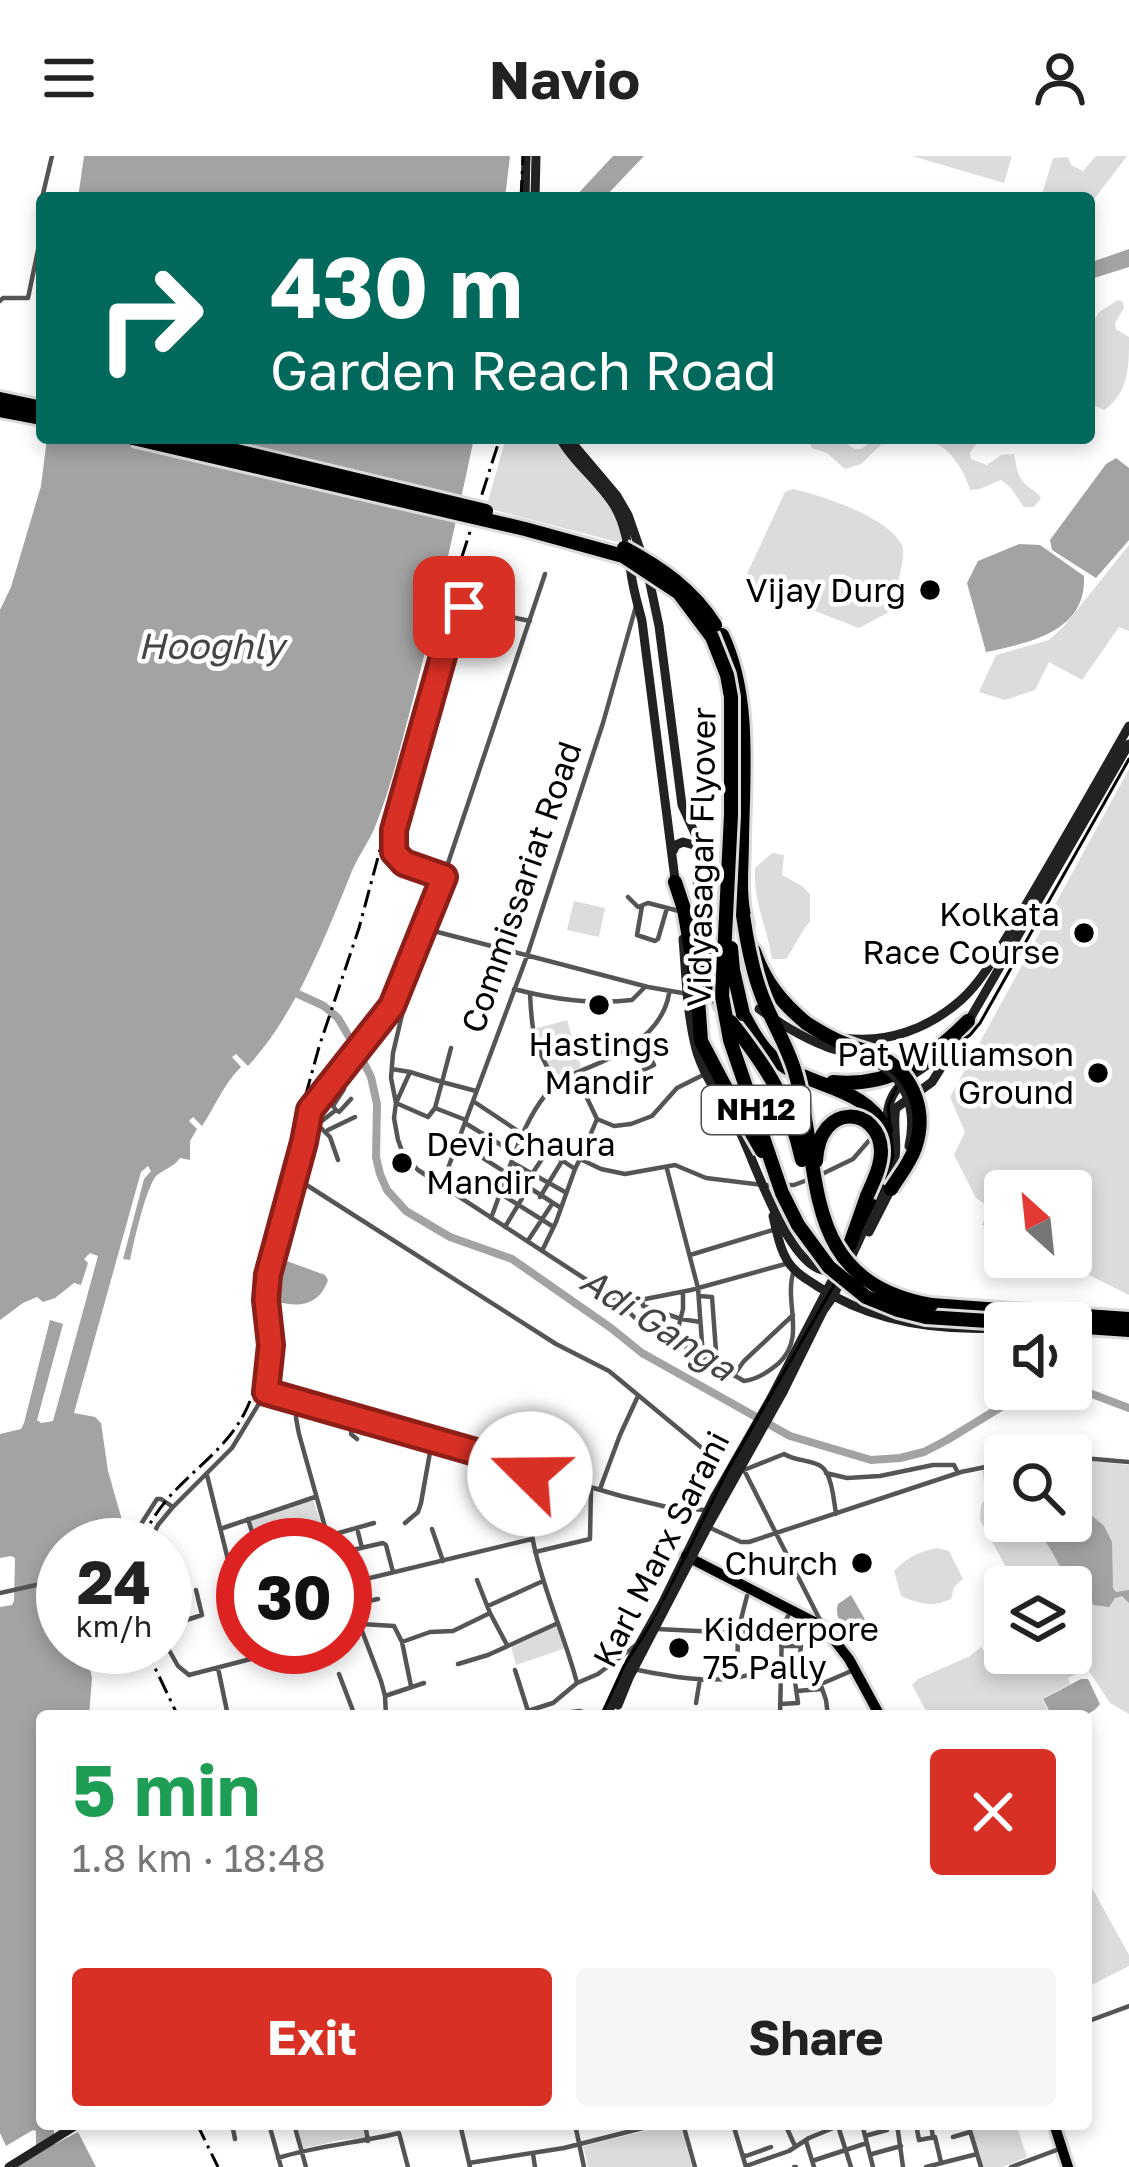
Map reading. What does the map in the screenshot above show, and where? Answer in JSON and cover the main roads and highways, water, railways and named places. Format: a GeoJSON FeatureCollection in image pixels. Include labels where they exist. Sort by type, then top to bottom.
{"type":"FeatureCollection","features":[{"type":"Feature","properties":{"kind":"highway"},"geometry":{"type":"LineString","coordinates":[[0,400],[36,407]]}},
{"type":"Feature","properties":{"kind":"highway"},"geometry":{"type":"LineString","coordinates":[[0,410],[36,417]]}},
{"type":"Feature","properties":{"kind":"highway","name":"Vidyasagar Flyover"},"geometry":{"type":"LineString","coordinates":[[160,444],[623,556],[679,593],[712,637],[727,675],[732,751],[722,996],[776,1199],[829,1268],[866,1297],[926,1317],[984,1320]]}},
{"type":"Feature","properties":{"kind":"highway","name":"Vidyasagar Flyover"},"geometry":{"type":"LineString","coordinates":[[207,444],[623,547],[682,584],[702,603],[722,634],[739,686],[743,915],[755,976],[794,1069],[824,1221],[856,1272],[892,1296],[938,1309]]}},
{"type":"Feature","properties":{"kind":"highway"},"geometry":{"type":"LineString","coordinates":[[728,878],[733,970],[743,1014],[776,1060],[811,1079],[861,1090],[919,1063],[966,1025]]}},
{"type":"Feature","properties":{"kind":"highway"},"geometry":{"type":"LineString","coordinates":[[675,882],[697,985],[701,1041],[757,1141],[776,1199]]}},
{"type":"Feature","properties":{"kind":"highway"},"geometry":{"type":"LineString","coordinates":[[699,914],[698,940],[712,987],[783,1096],[816,1216],[837,1260],[875,1293],[903,1305],[984,1317]]}},
{"type":"Feature","properties":{"kind":"highway"},"geometry":{"type":"LineString","coordinates":[[743,915],[762,973],[781,1002],[827,1036],[890,1063],[916,1096],[920,1121],[916,1145],[891,1189]]}},
{"type":"Feature","properties":{"kind":"highway"},"geometry":{"type":"LineString","coordinates":[[861,1090],[886,1130]]}},
{"type":"Feature","properties":{"kind":"highway"},"geometry":{"type":"LineString","coordinates":[[816,1187],[818,1138],[824,1129],[843,1117],[856,1117],[877,1133],[879,1167],[856,1245]]}},
{"type":"Feature","properties":{"kind":"highway","name":"Vidyasagar Flyover"},"geometry":{"type":"LineString","coordinates":[[1092,1317],[1129,1319]]}},
{"type":"Feature","properties":{"kind":"highway"},"geometry":{"type":"LineString","coordinates":[[1092,1327],[1129,1330]]}},
{"type":"Feature","properties":{"kind":"main road"},"geometry":{"type":"LineString","coordinates":[[526,156],[529,192]]}},
{"type":"Feature","properties":{"kind":"main road"},"geometry":{"type":"LineString","coordinates":[[531,192],[536,156]]}},
{"type":"Feature","properties":{"kind":"main road"},"geometry":{"type":"LineString","coordinates":[[566,444],[598,481],[622,521],[642,621],[696,1049],[763,1185],[776,1199],[791,1241],[826,1271],[840,1267]]}},
{"type":"Feature","properties":{"kind":"main road"},"geometry":{"type":"LineString","coordinates":[[570,444],[609,484],[628,514],[655,602],[682,805],[701,847],[697,877],[704,940],[758,1009],[809,1039],[870,1060],[898,1080],[910,1103],[913,1129],[891,1189],[830,1294]]}},
{"type":"Feature","properties":{"kind":"main road"},"geometry":{"type":"LineString","coordinates":[[646,653],[664,656]]}},
{"type":"Feature","properties":{"kind":"main road"},"geometry":{"type":"LineString","coordinates":[[827,1036],[884,1039],[929,1023],[973,988],[1129,726]]}},
{"type":"Feature","properties":{"kind":"main road"},"geometry":{"type":"LineString","coordinates":[[856,1245],[887,1166],[886,1130],[897,1089],[945,1053],[966,1025],[1129,743]]}},
{"type":"Feature","properties":{"kind":"main road"},"geometry":{"type":"LineString","coordinates":[[661,769],[677,769]]}},
{"type":"Feature","properties":{"kind":"main road"},"geometry":{"type":"LineString","coordinates":[[666,806],[672,799],[682,805]]}},
{"type":"Feature","properties":{"kind":"main road"},"geometry":{"type":"LineString","coordinates":[[671,856],[683,842],[701,847]]}},
{"type":"Feature","properties":{"kind":"main road"},"geometry":{"type":"LineString","coordinates":[[614,1710],[783,1392],[894,1164],[891,1111]]}},
{"type":"Feature","properties":{"kind":"main road"},"geometry":{"type":"LineString","coordinates":[[776,1199],[776,1229],[795,1269],[830,1294],[895,1321],[984,1326]]}},
{"type":"Feature","properties":{"kind":"main road","name":"Karl Marx Sarani"},"geometry":{"type":"LineString","coordinates":[[614,1710],[628,1668],[708,1510],[856,1245]]}},
{"type":"Feature","properties":{"kind":"main road"},"geometry":{"type":"LineString","coordinates":[[795,1269],[810,1262]]}},
{"type":"Feature","properties":{"kind":"main road"},"geometry":{"type":"LineString","coordinates":[[771,1398],[783,1392]]}},
{"type":"Feature","properties":{"kind":"main road"},"geometry":{"type":"LineString","coordinates":[[682,1564],[785,1621],[823,1629],[873,1710]]}},
{"type":"Feature","properties":{"kind":"main road"},"geometry":{"type":"LineString","coordinates":[[682,1564],[823,1629],[849,1659],[874,1710]]}},
{"type":"Feature","properties":{"kind":"main road"},"geometry":{"type":"LineString","coordinates":[[0,2167],[62,2130]]}},
{"type":"Feature","properties":{"kind":"main road"},"geometry":{"type":"LineString","coordinates":[[1053,2130],[1065,2167]]}},
{"type":"Feature","properties":{"kind":"main road"},"geometry":{"type":"LineString","coordinates":[[9,2167],[25,2154]]}},
{"type":"Feature","properties":{"kind":"water"},"geometry":{"type":"Polygon","coordinates":[[[84,156],[510,156],[506,192],[79,192],[84,156]]]}},
{"type":"Feature","properties":{"kind":"water"},"geometry":{"type":"Polygon","coordinates":[[[613,156],[644,156],[610,192],[580,192],[613,156]]]}},
{"type":"Feature","properties":{"kind":"water"},"geometry":{"type":"Polygon","coordinates":[[[1129,249],[1129,267],[1095,278],[1095,261],[1129,249]]]}},
{"type":"Feature","properties":{"kind":"water","name":"Hooghly"},"geometry":{"type":"Polygon","coordinates":[[[46,444],[473,444],[414,696],[375,827],[294,1001],[248,1066],[236,1054],[232,1057],[241,1067],[202,1126],[193,1117],[189,1121],[197,1129],[190,1141],[190,1160],[180,1158],[157,1175],[130,1260],[123,1259],[144,1179],[151,1171],[148,1166],[141,1172],[74,1413],[101,1423],[121,1518],[36,1518],[36,1674],[91,1674],[92,1678],[89,1710],[36,1710],[36,2130],[54,2130],[55,2144],[78,2132],[96,2167],[17,2167],[36,2155],[36,2131],[6,2146],[0,2133],[0,1607],[14,1601],[15,1558],[0,1558],[0,1434],[21,1429],[24,1423],[50,1320],[63,1324],[37,1420],[53,1421],[98,1256],[90,1253],[84,1259],[88,1263],[81,1285],[74,1283],[43,1302],[37,1297],[23,1303],[0,1320],[0,610],[41,486],[46,444]]]}},
{"type":"Feature","properties":{"kind":"water"},"geometry":{"type":"Polygon","coordinates":[[[1116,458],[1129,468],[1129,540],[1096,578],[1052,550],[1050,540],[1106,464],[1116,458]]]}},
{"type":"Feature","properties":{"kind":"water"},"geometry":{"type":"Polygon","coordinates":[[[1019,544],[1040,545],[1084,576],[1082,595],[1076,610],[1052,632],[986,652],[967,583],[978,561],[1019,544]]]}},
{"type":"Feature","properties":{"kind":"water"},"geometry":{"type":"Polygon","coordinates":[[[284,1260],[325,1275],[328,1280],[315,1299],[302,1304],[278,1302],[284,1260]]]}},
{"type":"Feature","properties":{"kind":"water"},"geometry":{"type":"Polygon","coordinates":[[[1092,1516],[1112,1542],[1113,1588],[1129,1590],[1129,1603],[1122,1596],[1109,1607],[1093,1605],[1092,1566],[1060,1566],[1046,1542],[1092,1542],[1092,1516]]]}},
{"type":"Feature","properties":{"kind":"water"},"geometry":{"type":"Polygon","coordinates":[[[851,1595],[867,1623],[867,1630],[854,1638],[837,1614],[838,1604],[851,1595]]]}},
{"type":"Feature","properties":{"kind":"water"},"geometry":{"type":"Polygon","coordinates":[[[1088,1679],[1100,1704],[1092,1711],[1049,1710],[1043,1699],[1088,1679]]]}},
{"type":"Feature","properties":{"kind":"waterway","name":"Adi Ganga"},"geometry":{"type":"LineString","coordinates":[[298,994],[338,1018],[371,1077],[380,1174],[406,1211],[450,1237],[512,1259],[642,1353],[790,1436],[871,1460],[900,1458],[924,1452],[1031,1395],[1084,1391],[1129,1408]]}},
{"type":"Feature","properties":{"kind":"tram line"},"geometry":{"type":"LineString","coordinates":[[604,1710],[727,1471],[833,1287],[882,1186],[893,1157],[888,1106],[897,1086],[980,1023],[1129,759]]}},
{"type":"Feature","properties":{"kind":"railway"},"geometry":{"type":"LineString","coordinates":[[521,192],[523,156]]}},
{"type":"Feature","properties":{"kind":"railway"},"geometry":{"type":"LineString","coordinates":[[153,1518],[232,1432],[252,1395],[259,1356],[261,1257],[319,1047],[359,928],[442,619],[498,444]]}},
{"type":"Feature","properties":{"kind":"railway"},"geometry":{"type":"LineString","coordinates":[[158,1674],[175,1710]]}},
{"type":"Feature","properties":{"kind":"railway"},"geometry":{"type":"LineString","coordinates":[[200,2130],[218,2167]]}},
{"type":"Feature","properties":{"kind":"place","name":"Vijay Durg"},"geometry":{"type":"Point","coordinates":[930,590]}},
{"type":"Feature","properties":{"kind":"place","name":"Kolkata Race Course"},"geometry":{"type":"Point","coordinates":[1084,933]}},
{"type":"Feature","properties":{"kind":"place","name":"Hastings Mandir"},"geometry":{"type":"Point","coordinates":[599,1005]}},
{"type":"Feature","properties":{"kind":"place","name":"Pat Williamson Ground"},"geometry":{"type":"Point","coordinates":[1098,1073]}},
{"type":"Feature","properties":{"kind":"place","name":"Devi Chaura Mandir"},"geometry":{"type":"Point","coordinates":[402,1163]}},
{"type":"Feature","properties":{"kind":"place","name":"Church"},"geometry":{"type":"Point","coordinates":[862,1563]}},
{"type":"Feature","properties":{"kind":"place","name":"Kidderpore 75 Pally"},"geometry":{"type":"Point","coordinates":[679,1648]}}]}
